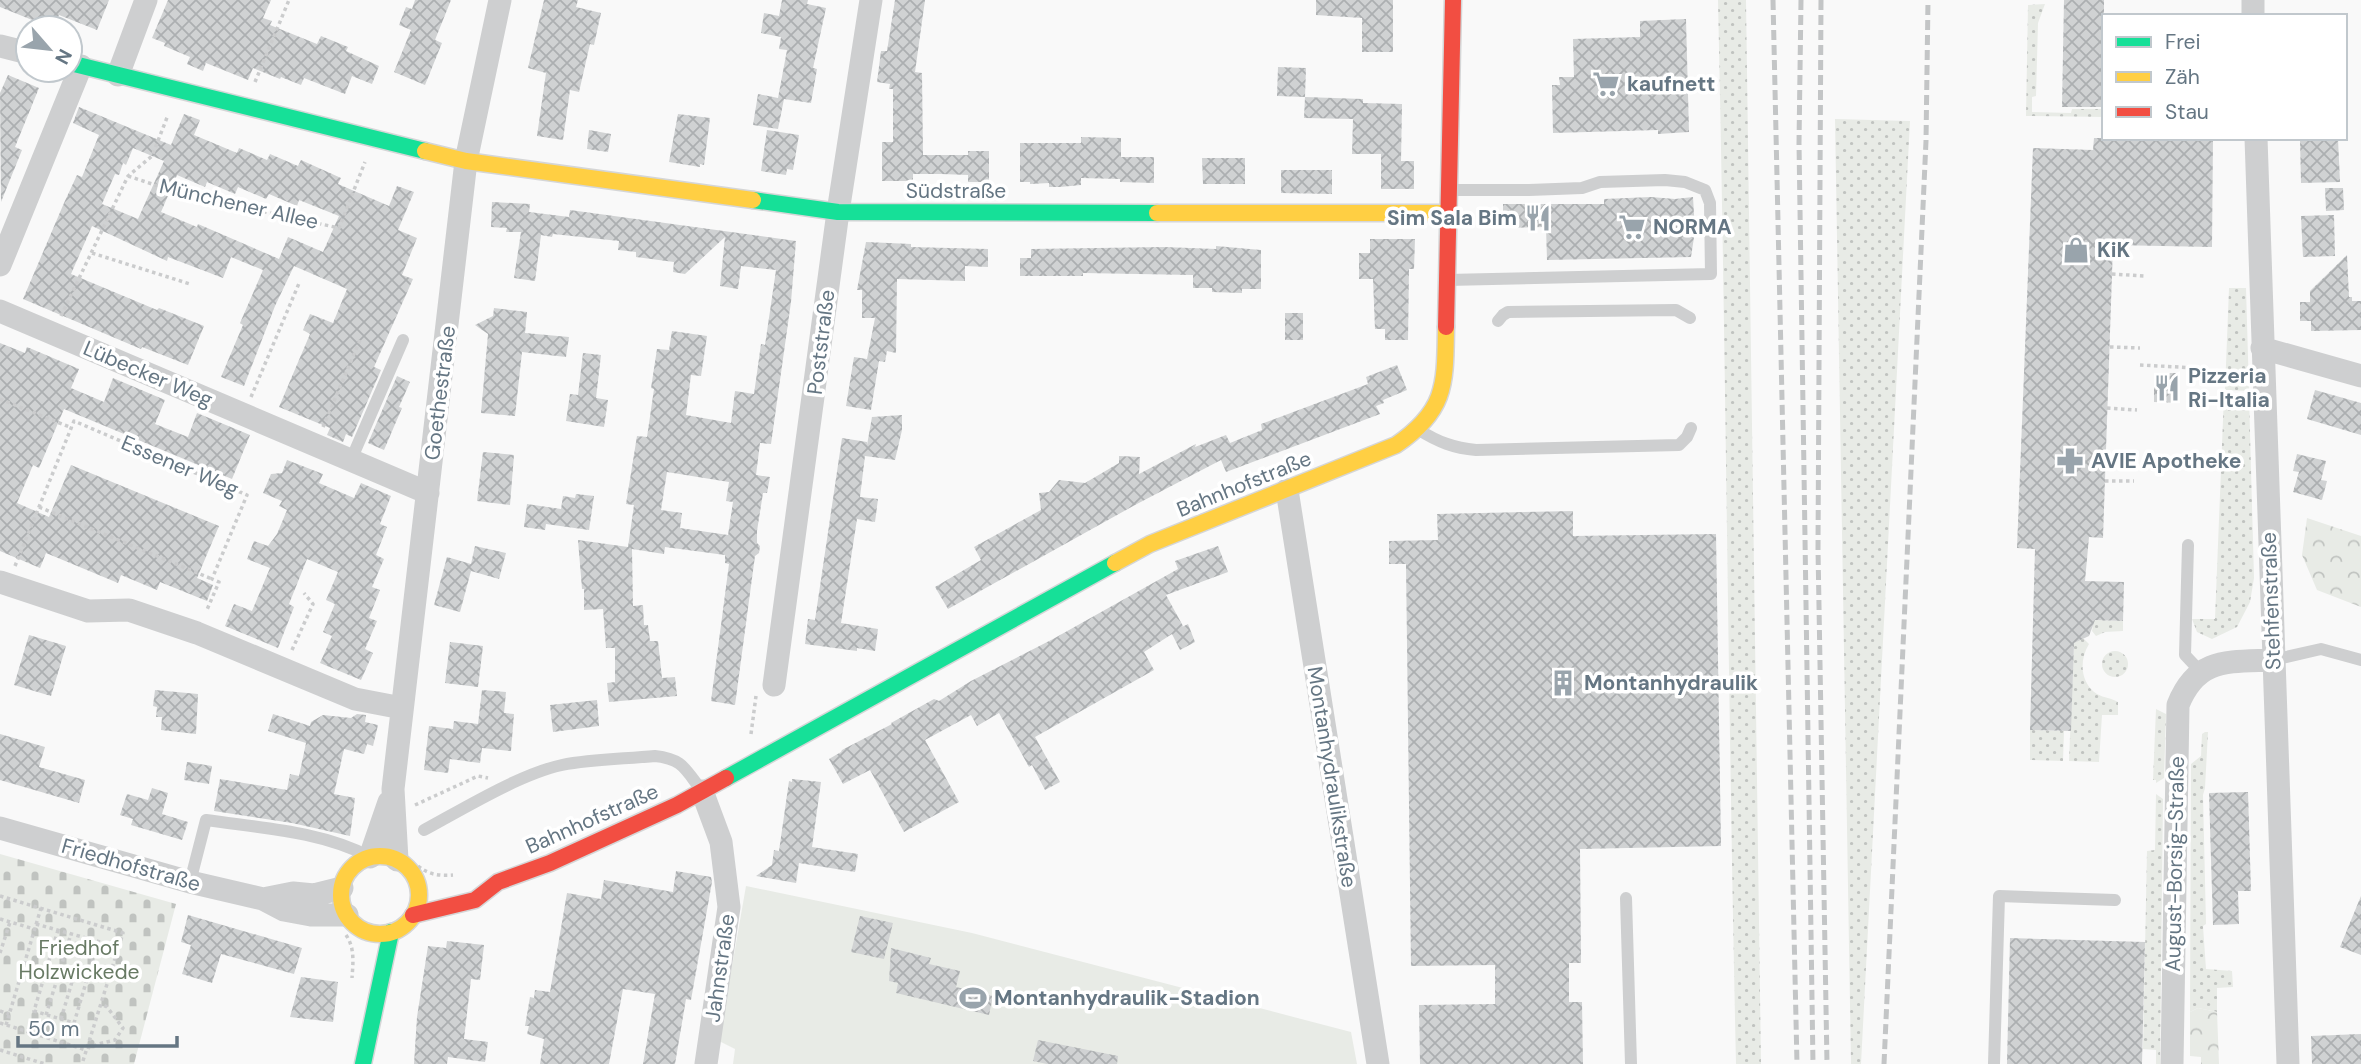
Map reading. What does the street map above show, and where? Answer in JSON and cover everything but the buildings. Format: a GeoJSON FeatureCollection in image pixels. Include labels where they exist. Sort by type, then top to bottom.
{"type":"FeatureCollection","features":[{"type":"Feature","properties":{"kind":"main road","name":"Bahnhofstraße"},"geometry":{"type":"LineString","coordinates":[[413,915],[475,900],[498,882],[605,839],[702,792],[1150,544],[1396,446],[1419,430],[1433,410],[1443,388],[1453,0]]}},
{"type":"Feature","properties":{"kind":"main road"},"geometry":{"type":"LineString","coordinates":[[84,66],[466,160]]}},
{"type":"Feature","properties":{"kind":"main road","name":"Südstraße"},"geometry":{"type":"LineString","coordinates":[[466,160],[838,212],[1448,214]]}},
{"type":"Feature","properties":{"kind":"main road"},"geometry":{"type":"LineString","coordinates":[[354,921],[379,934],[401,928],[413,915],[419,900],[431,883],[415,876],[407,866],[397,860],[385,856],[370,857]]}},
{"type":"Feature","properties":{"kind":"main road","name":"Goethestraße"},"geometry":{"type":"LineString","coordinates":[[342,888],[347,874],[357,863],[370,857]]}},
{"type":"Feature","properties":{"kind":"main road","name":"Bahnhofstraße"},"geometry":{"type":"LineString","coordinates":[[464,878],[498,882]]}},
{"type":"Feature","properties":{"kind":"main road"},"geometry":{"type":"LineString","coordinates":[[342,888],[342,902],[354,921],[361,950]]}},
{"type":"Feature","properties":{"kind":"main road"},"geometry":{"type":"LineString","coordinates":[[364,1061],[391,932]]}},
{"type":"Feature","properties":{"kind":"main road"},"geometry":{"type":"LineString","coordinates":[[362,988],[364,1061]]}},
{"type":"Feature","properties":{"kind":"street"},"geometry":{"type":"LineString","coordinates":[[118,75],[146,0]]}},
{"type":"Feature","properties":{"kind":"street","name":"Goethestraße"},"geometry":{"type":"LineString","coordinates":[[397,860],[393,789],[466,160],[500,0]]}},
{"type":"Feature","properties":{"kind":"street","name":"Poststraße"},"geometry":{"type":"LineString","coordinates":[[774,685],[838,212],[871,0]]}},
{"type":"Feature","properties":{"kind":"street"},"geometry":{"type":"LineString","coordinates":[[0,265],[68,84]]}},
{"type":"Feature","properties":{"kind":"street","name":"Stehfenstraße"},"geometry":{"type":"LineString","coordinates":[[2256,140],[2288,1064]]}},
{"type":"Feature","properties":{"kind":"street","name":"Lübecker Weg"},"geometry":{"type":"LineString","coordinates":[[0,311],[428,493]]}},
{"type":"Feature","properties":{"kind":"street"},"geometry":{"type":"LineString","coordinates":[[2262,348],[2361,376]]}},
{"type":"Feature","properties":{"kind":"street","name":"Montanhydraulikstraße"},"geometry":{"type":"LineString","coordinates":[[1287,489],[1378,1064]]}},
{"type":"Feature","properties":{"kind":"street"},"geometry":{"type":"LineString","coordinates":[[4,583],[88,611],[129,610],[197,633],[355,699],[402,708]]}},
{"type":"Feature","properties":{"kind":"street"},"geometry":{"type":"LineString","coordinates":[[2200,671],[2216,664],[2273,660]]}},
{"type":"Feature","properties":{"kind":"street","name":"August-Borsig-Straße"},"geometry":{"type":"LineString","coordinates":[[2172,1064],[2178,705],[2185,686],[2200,671]]}},
{"type":"Feature","properties":{"kind":"street","name":"Goethestraße"},"geometry":{"type":"LineString","coordinates":[[370,857],[393,789]]}},
{"type":"Feature","properties":{"kind":"street","name":"Jahnstraße"},"geometry":{"type":"LineString","coordinates":[[702,792],[721,842],[729,907],[706,1064]]}},
{"type":"Feature","properties":{"kind":"street","name":"Friedhofstraße"},"geometry":{"type":"LineString","coordinates":[[0,828],[262,900],[285,910],[354,921]]}},
{"type":"Feature","properties":{"kind":"street","name":"Friedhofstraße"},"geometry":{"type":"LineString","coordinates":[[262,900],[293,893],[314,895],[342,888]]}},
{"type":"Feature","properties":{"kind":"lane"},"geometry":{"type":"LineString","coordinates":[[1447,280],[1710,274],[1710,203],[1704,189],[1692,184],[1665,180],[1608,182],[1582,188],[1449,190]]}},
{"type":"Feature","properties":{"kind":"lane"},"geometry":{"type":"LineString","coordinates":[[1498,321],[1508,312],[1676,310],[1689,318]]}},
{"type":"Feature","properties":{"kind":"lane"},"geometry":{"type":"LineString","coordinates":[[351,460],[402,340]]}},
{"type":"Feature","properties":{"kind":"lane"},"geometry":{"type":"LineString","coordinates":[[1419,430],[1436,441],[1457,449],[1476,450],[1679,445],[1691,428]]}},
{"type":"Feature","properties":{"kind":"lane"},"geometry":{"type":"LineString","coordinates":[[2188,545],[2185,654],[2200,671]]}},
{"type":"Feature","properties":{"kind":"lane"},"geometry":{"type":"LineString","coordinates":[[2273,660],[2321,649],[2361,660]]}},
{"type":"Feature","properties":{"kind":"lane","name":"Bahnhofstraße"},"geometry":{"type":"LineString","coordinates":[[424,830],[495,792],[561,765],[655,756],[670,758],[680,762],[702,792]]}},
{"type":"Feature","properties":{"kind":"lane"},"geometry":{"type":"LineString","coordinates":[[190,882],[206,820],[292,833],[348,845],[370,857]]}},
{"type":"Feature","properties":{"kind":"lane"},"geometry":{"type":"LineString","coordinates":[[1994,1064],[1999,896],[2115,900]]}},
{"type":"Feature","properties":{"kind":"lane"},"geometry":{"type":"LineString","coordinates":[[1626,898],[1631,1064]]}},
{"type":"Feature","properties":{"kind":"path"},"geometry":{"type":"LineString","coordinates":[[246,106],[289,0]]}},
{"type":"Feature","properties":{"kind":"path"},"geometry":{"type":"LineString","coordinates":[[52,333],[128,176],[152,156],[179,90]]}},
{"type":"Feature","properties":{"kind":"path","name":"Münchener Allee"},"geometry":{"type":"LineString","coordinates":[[128,176],[180,193],[339,228],[375,138]]}},
{"type":"Feature","properties":{"kind":"path"},"geometry":{"type":"LineString","coordinates":[[92,253],[190,284]]}},
{"type":"Feature","properties":{"kind":"path"},"geometry":{"type":"LineString","coordinates":[[2112,274],[2144,276]]}},
{"type":"Feature","properties":{"kind":"path"},"geometry":{"type":"LineString","coordinates":[[243,415],[300,281]]}},
{"type":"Feature","properties":{"kind":"path"},"geometry":{"type":"LineString","coordinates":[[316,445],[360,340]]}},
{"type":"Feature","properties":{"kind":"path"},"geometry":{"type":"LineString","coordinates":[[2110,347],[2140,348]]}},
{"type":"Feature","properties":{"kind":"path"},"geometry":{"type":"LineString","coordinates":[[2140,365],[2196,368]]}},
{"type":"Feature","properties":{"kind":"path","name":"Essener Weg"},"geometry":{"type":"LineString","coordinates":[[0,399],[72,428],[74,421],[247,495],[212,579],[219,582],[197,633]]}},
{"type":"Feature","properties":{"kind":"path"},"geometry":{"type":"LineString","coordinates":[[2107,408],[2137,410]]}},
{"type":"Feature","properties":{"kind":"path"},"geometry":{"type":"LineString","coordinates":[[4,583],[72,428]]}},
{"type":"Feature","properties":{"kind":"path"},"geometry":{"type":"LineString","coordinates":[[2105,481],[2134,481]]}},
{"type":"Feature","properties":{"kind":"path"},"geometry":{"type":"LineString","coordinates":[[39,507],[212,579]]}},
{"type":"Feature","properties":{"kind":"path"},"geometry":{"type":"LineString","coordinates":[[284,668],[313,604],[304,593]]}},
{"type":"Feature","properties":{"kind":"path"},"geometry":{"type":"LineString","coordinates":[[750,746],[758,683],[774,685]]}},
{"type":"Feature","properties":{"kind":"path"},"geometry":{"type":"LineString","coordinates":[[409,807],[478,776],[489,778],[495,792]]}},
{"type":"Feature","properties":{"kind":"path"},"geometry":{"type":"LineString","coordinates":[[431,883],[464,878]]}},
{"type":"Feature","properties":{"kind":"path"},"geometry":{"type":"LineString","coordinates":[[0,896],[123,933],[82,1064]]}},
{"type":"Feature","properties":{"kind":"path"},"geometry":{"type":"LineString","coordinates":[[6,1025],[41,908]]}},
{"type":"Feature","properties":{"kind":"path"},"geometry":{"type":"LineString","coordinates":[[0,919],[58,930],[118,947]]}},
{"type":"Feature","properties":{"kind":"path"},"geometry":{"type":"LineString","coordinates":[[0,953],[10,922]]}},
{"type":"Feature","properties":{"kind":"path"},"geometry":{"type":"LineString","coordinates":[[58,930],[34,1011],[74,1023],[98,942]]}},
{"type":"Feature","properties":{"kind":"path"},"geometry":{"type":"LineString","coordinates":[[46,1014],[71,934]]}},
{"type":"Feature","properties":{"kind":"path"},"geometry":{"type":"LineString","coordinates":[[61,1019],[85,938]]}},
{"type":"Feature","properties":{"kind":"path"},"geometry":{"type":"LineString","coordinates":[[0,1023],[91,1048],[115,1040],[123,1028],[107,1007],[100,1004]]}},
{"type":"Feature","properties":{"kind":"path"},"geometry":{"type":"LineString","coordinates":[[0,1011],[9,1014]]}},
{"type":"Feature","properties":{"kind":"path"},"geometry":{"type":"LineString","coordinates":[[0,1050],[45,1064]]}},
{"type":"Feature","properties":{"kind":"green space"},"geometry":{"type":"Polygon","coordinates":[[[1718,0],[1746,0],[1761,1064],[1736,1064],[1718,0]]]}},
{"type":"Feature","properties":{"kind":"green space"},"geometry":{"type":"Polygon","coordinates":[[[2045,4],[2038,23],[2036,96],[2032,97],[2032,112],[2071,113],[2072,109],[2102,109],[2102,117],[2026,116],[2028,5],[2045,4]]]}},
{"type":"Feature","properties":{"kind":"green space"},"geometry":{"type":"Polygon","coordinates":[[[1835,119],[1910,121],[1861,1064],[1851,1064],[1835,119]]]}},
{"type":"Feature","properties":{"kind":"green space"},"geometry":{"type":"Polygon","coordinates":[[[2229,288],[2246,288],[2249,391],[2225,390],[2229,288]]]}},
{"type":"Feature","properties":{"kind":"green space"},"geometry":{"type":"Polygon","coordinates":[[[2224,395],[2249,396],[2254,578],[2250,602],[2237,627],[2212,639],[2197,632],[2192,619],[2215,619],[2224,395]]]}},
{"type":"Feature","properties":{"kind":"green space"},"geometry":{"type":"Polygon","coordinates":[[[2307,518],[2361,536],[2361,607],[2317,590],[2302,555],[2307,518]]]}},
{"type":"Feature","properties":{"kind":"green space"},"geometry":{"type":"Polygon","coordinates":[[[2094,620],[2123,621],[2123,631],[2105,632],[2096,636],[2092,631],[2094,620]]]}},
{"type":"Feature","properties":{"kind":"green space"},"geometry":{"type":"Polygon","coordinates":[[[2084,639],[2089,644],[2083,664],[2087,684],[2097,694],[2118,702],[2118,715],[2102,715],[2099,762],[2069,761],[2074,640],[2084,639]]]}},
{"type":"Feature","properties":{"kind":"green space"},"geometry":{"type":"Polygon","coordinates":[[[2115,651],[2124,655],[2128,664],[2124,673],[2115,677],[2106,673],[2102,664],[2106,655],[2115,651]]]}},
{"type":"Feature","properties":{"kind":"green space"},"geometry":{"type":"Polygon","coordinates":[[[2156,709],[2166,714],[2164,778],[2156,783],[2156,780],[2153,780],[2156,709]]]}},
{"type":"Feature","properties":{"kind":"green space"},"geometry":{"type":"Polygon","coordinates":[[[2030,730],[2064,731],[2063,761],[2030,760],[2030,730]]]}},
{"type":"Feature","properties":{"kind":"green space"},"geometry":{"type":"Polygon","coordinates":[[[2208,732],[2203,795],[2206,924],[2203,926],[2206,969],[2232,971],[2233,987],[2217,988],[2217,1012],[2198,1008],[2190,1012],[2191,764],[2201,756],[2202,734],[2208,732]]]}},
{"type":"Feature","properties":{"kind":"green space"},"geometry":{"type":"Polygon","coordinates":[[[2156,794],[2163,799],[2160,1064],[2156,1064],[2156,1050],[2143,1049],[2147,851],[2155,850],[2156,794]]]}},
{"type":"Feature","properties":{"kind":"green space","name":"Friedhof Holzwickede"},"geometry":{"type":"Polygon","coordinates":[[[0,854],[176,904],[134,1064],[0,1064],[0,854]]]}},
{"type":"Feature","properties":{"kind":"green space","name":"Montanhydraulik-Stadion"},"geometry":{"type":"Polygon","coordinates":[[[746,886],[972,933],[1351,1032],[1357,1064],[733,1064],[735,1049],[719,1041],[746,886]]]}},
{"type":"Feature","properties":{"kind":"green space"},"geometry":{"type":"Polygon","coordinates":[[[2198,1008],[2217,1012],[2219,1064],[2201,1064],[2201,1057],[2190,1056],[2190,1012],[2198,1008]]]}},
{"type":"Feature","properties":{"kind":"railway"},"geometry":{"type":"LineString","coordinates":[[1773,0],[1797,1064]]}},
{"type":"Feature","properties":{"kind":"railway"},"geometry":{"type":"LineString","coordinates":[[1801,0],[1799,143],[1813,1064]]}},
{"type":"Feature","properties":{"kind":"railway"},"geometry":{"type":"LineString","coordinates":[[1821,0],[1818,549],[1827,1064]]}},
{"type":"Feature","properties":{"kind":"railway"},"geometry":{"type":"LineString","coordinates":[[1884,1064],[1926,141],[1928,0]]}},
{"type":"Feature","properties":{"kind":"traffic: fast"},"geometry":{"type":"LineString","coordinates":[[84,66],[425,151]]}},
{"type":"Feature","properties":{"kind":"traffic: fast"},"geometry":{"type":"LineString","coordinates":[[753,200],[838,212],[1157,213]]}},
{"type":"Feature","properties":{"kind":"traffic: fast"},"geometry":{"type":"LineString","coordinates":[[726,778],[1115,563]]}},
{"type":"Feature","properties":{"kind":"traffic: fast"},"geometry":{"type":"LineString","coordinates":[[363,1064],[391,932]]}},
{"type":"Feature","properties":{"kind":"traffic: slow"},"geometry":{"type":"LineString","coordinates":[[425,151],[466,161],[753,200]]}},
{"type":"Feature","properties":{"kind":"traffic: slow"},"geometry":{"type":"LineString","coordinates":[[1157,213],[1448,213]]}},
{"type":"Feature","properties":{"kind":"traffic: slow"},"geometry":{"type":"LineString","coordinates":[[1115,563],[1150,544],[1396,445],[1425,420],[1440,394],[1445,365],[1446,327]]}},
{"type":"Feature","properties":{"kind":"traffic: slow"},"geometry":{"type":"LineString","coordinates":[[380,856],[395,859],[407,868],[416,880],[419,895],[416,910],[407,922],[395,931],[380,934],[365,931],[353,922],[344,910],[341,895],[344,880],[353,868],[365,859],[380,856]]}},
{"type":"Feature","properties":{"kind":"traffic: jam"},"geometry":{"type":"LineString","coordinates":[[1446,327],[1453,0]]}},
{"type":"Feature","properties":{"kind":"traffic: jam"},"geometry":{"type":"LineString","coordinates":[[413,915],[475,900],[498,882],[550,863],[677,805],[726,778]]}},
{"type":"Feature","properties":{"kind":"place","name":"kaufnett"},"geometry":{"type":"Point","coordinates":[1606,84]}},
{"type":"Feature","properties":{"kind":"place","name":"Sim Sala Bim"},"geometry":{"type":"Point","coordinates":[1538,218]}},
{"type":"Feature","properties":{"kind":"place","name":"NORMA"},"geometry":{"type":"Point","coordinates":[1632,227]}},
{"type":"Feature","properties":{"kind":"place","name":"KiK"},"geometry":{"type":"Point","coordinates":[2076,250]}},
{"type":"Feature","properties":{"kind":"place","name":"Pizzeria Ri-Italia"},"geometry":{"type":"Point","coordinates":[2167,388]}},
{"type":"Feature","properties":{"kind":"place","name":"AVIE Apotheke"},"geometry":{"type":"Point","coordinates":[2070,461]}},
{"type":"Feature","properties":{"kind":"place","name":"Montanhydraulik"},"geometry":{"type":"Point","coordinates":[1563,683]}},
{"type":"Feature","properties":{"kind":"place","name":"Montanhydraulik-Stadion"},"geometry":{"type":"Point","coordinates":[973,998]}}]}
